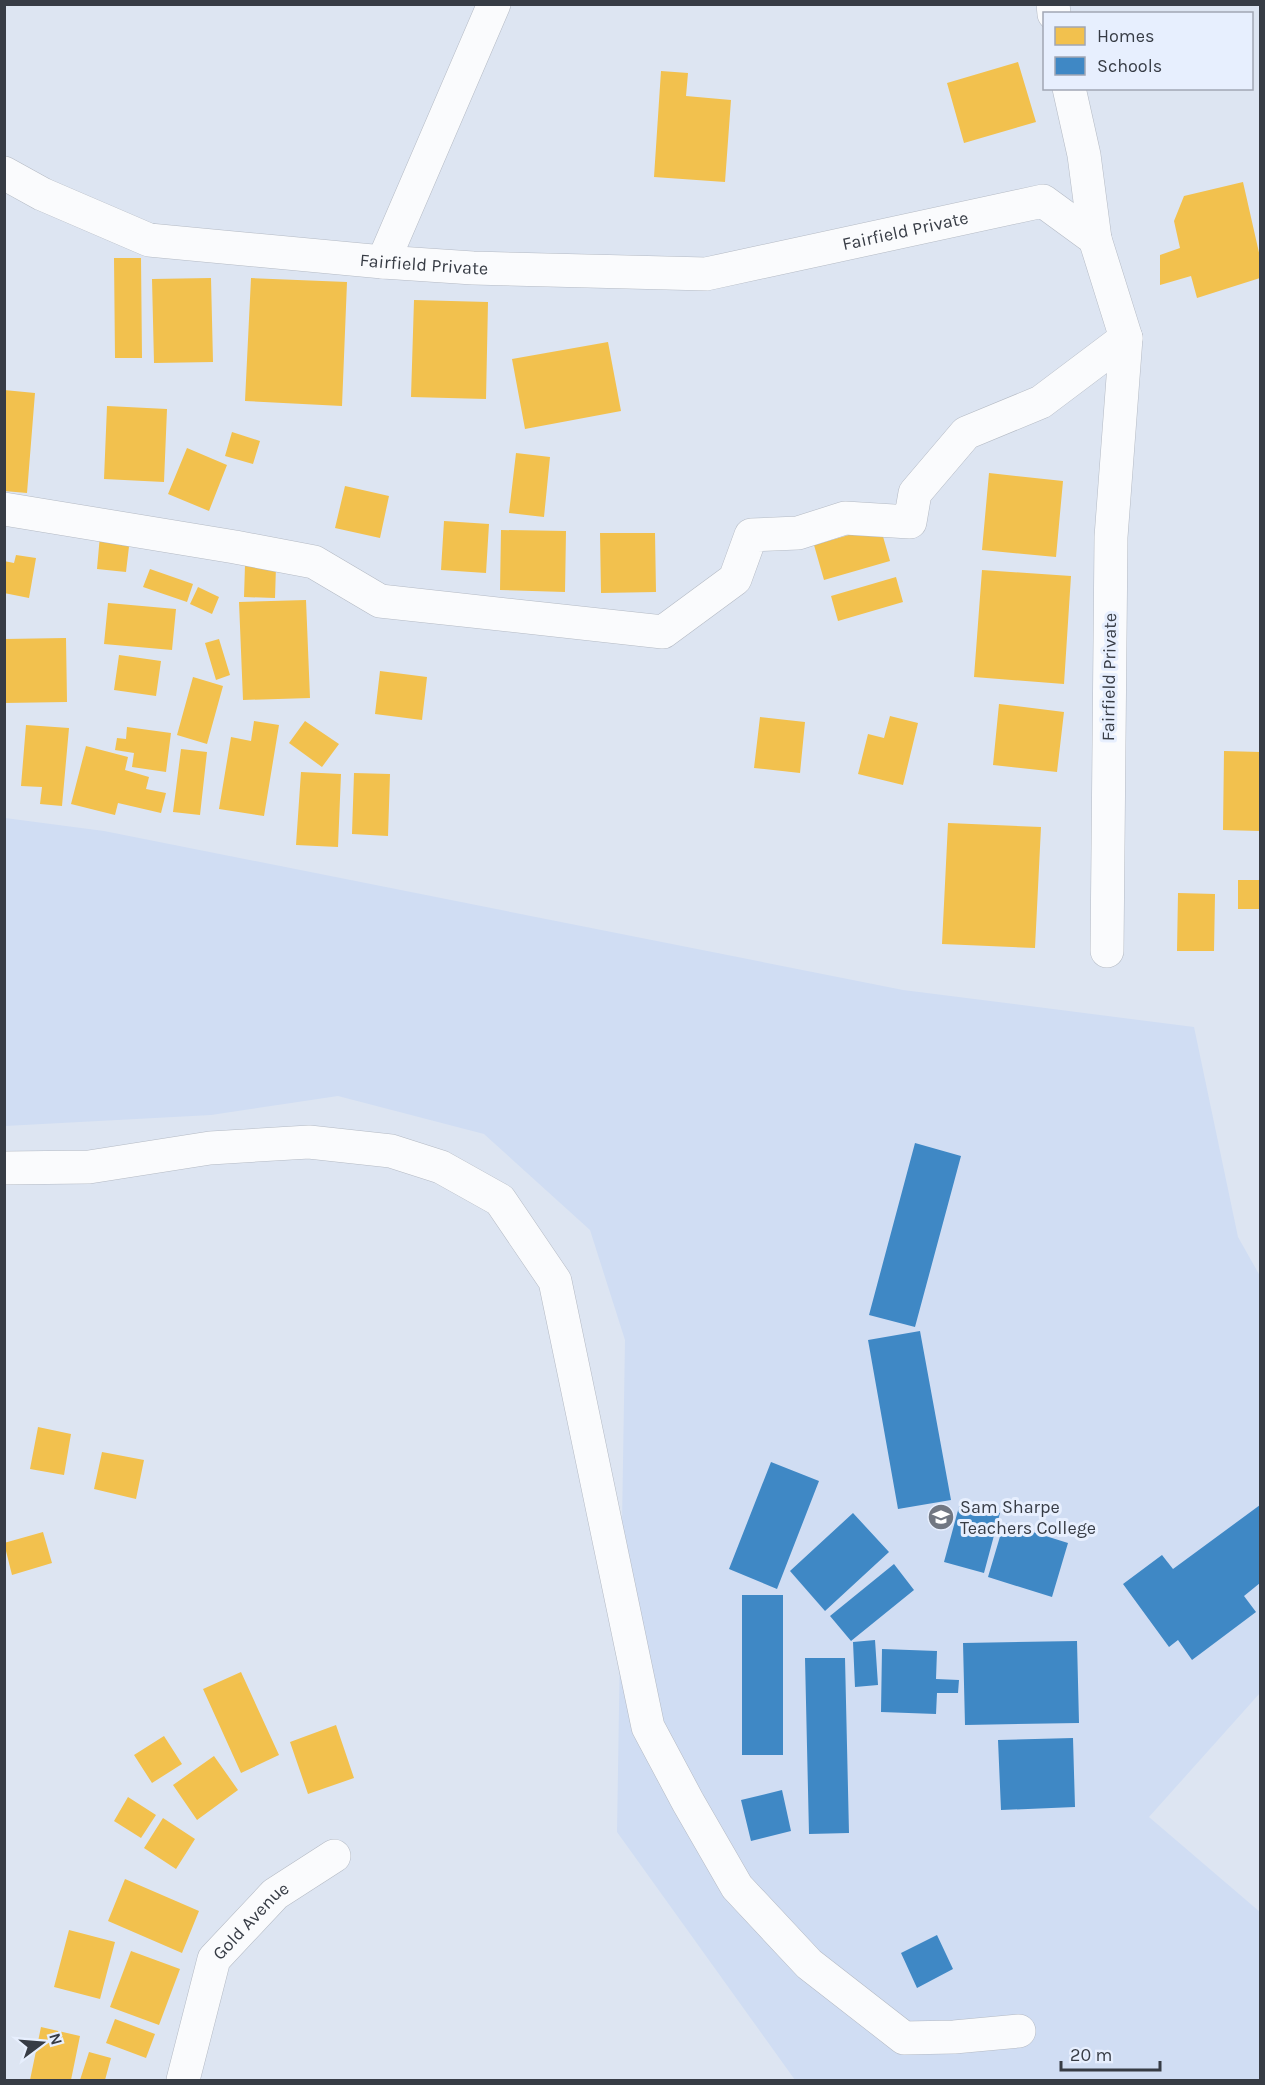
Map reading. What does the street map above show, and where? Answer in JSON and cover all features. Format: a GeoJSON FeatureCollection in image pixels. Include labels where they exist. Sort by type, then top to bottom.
{"type":"FeatureCollection","features":[{"type":"Feature","properties":{"kind":"street"},"geometry":{"type":"LineString","coordinates":[[383,262],[494,4]]}},
{"type":"Feature","properties":{"kind":"street"},"geometry":{"type":"LineString","coordinates":[[1070,90],[1084,156],[1095,239]]}},
{"type":"Feature","properties":{"kind":"street","name":"Fairfield Private"},"geometry":{"type":"LineString","coordinates":[[4,173],[42,194],[149,240],[473,268],[706,274],[1044,201],[1095,239],[1126,339],[1111,537],[1107,951]]}},
{"type":"Feature","properties":{"kind":"street"},"geometry":{"type":"LineString","coordinates":[[4,509],[314,562],[380,601],[663,632],[735,579],[751,535],[798,533],[845,518],[910,522],[915,493],[966,433],[1041,402],[1126,339]]}},
{"type":"Feature","properties":{"kind":"street"},"geometry":{"type":"LineString","coordinates":[[4,1168],[90,1167],[210,1148],[309,1142],[392,1151],[441,1167],[500,1200],[555,1281],[648,1727],[737,1887],[809,1964],[904,2038],[954,2037],[1019,2031]]}},
{"type":"Feature","properties":{"kind":"street","name":"Gold Avenue"},"geometry":{"type":"LineString","coordinates":[[183,2080],[214,1959],[275,1894],[334,1856]]}},
{"type":"Feature","properties":{"kind":"shaded area","name":"Sam Sharpe Teachers College"},"geometry":{"type":"Polygon","coordinates":[[[5,818],[104,831],[903,990],[1194,1027],[1238,1237],[1260,1276],[1260,1693],[1149,1817],[1260,1912],[1260,2080],[795,2080],[617,1832],[625,1340],[590,1230],[484,1134],[338,1096],[211,1115],[5,1126],[5,818]]]}},
{"type":"Feature","properties":{"kind":"building: Homes"},"geometry":{"type":"Polygon","coordinates":[[[1018,62],[1036,122],[964,143],[947,83],[1018,62]]]}},
{"type":"Feature","properties":{"kind":"building: Homes"},"geometry":{"type":"Polygon","coordinates":[[[661,71],[688,73],[686,96],[731,100],[725,182],[654,177],[661,71]]]}},
{"type":"Feature","properties":{"kind":"building: Homes"},"geometry":{"type":"Polygon","coordinates":[[[1243,182],[1260,257],[1260,278],[1197,298],[1191,276],[1160,285],[1160,255],[1180,248],[1174,221],[1184,196],[1243,182]]]}},
{"type":"Feature","properties":{"kind":"building: Homes"},"geometry":{"type":"Polygon","coordinates":[[[114,258],[141,258],[142,358],[115,358],[114,258]]]}},
{"type":"Feature","properties":{"kind":"building: Homes"},"geometry":{"type":"Polygon","coordinates":[[[211,278],[213,362],[154,363],[152,279],[211,278]]]}},
{"type":"Feature","properties":{"kind":"building: Homes"},"geometry":{"type":"Polygon","coordinates":[[[251,278],[347,282],[342,406],[245,401],[251,278]]]}},
{"type":"Feature","properties":{"kind":"building: Homes"},"geometry":{"type":"Polygon","coordinates":[[[414,300],[488,302],[486,399],[411,397],[414,300]]]}},
{"type":"Feature","properties":{"kind":"building: Homes"},"geometry":{"type":"Polygon","coordinates":[[[608,342],[621,411],[525,429],[512,359],[608,342]]]}},
{"type":"Feature","properties":{"kind":"building: Homes"},"geometry":{"type":"Polygon","coordinates":[[[4,390],[35,393],[27,493],[4,491],[4,390]]]}},
{"type":"Feature","properties":{"kind":"building: Homes"},"geometry":{"type":"Polygon","coordinates":[[[107,406],[167,409],[164,482],[104,479],[107,406]]]}},
{"type":"Feature","properties":{"kind":"building: Homes"},"geometry":{"type":"Polygon","coordinates":[[[232,432],[260,441],[253,464],[225,456],[232,432]]]}},
{"type":"Feature","properties":{"kind":"building: Homes"},"geometry":{"type":"Polygon","coordinates":[[[187,448],[227,465],[209,511],[168,494],[187,448]]]}},
{"type":"Feature","properties":{"kind":"building: Homes"},"geometry":{"type":"Polygon","coordinates":[[[516,453],[550,457],[544,517],[509,513],[516,453]]]}},
{"type":"Feature","properties":{"kind":"building: Homes"},"geometry":{"type":"Polygon","coordinates":[[[989,473],[1063,481],[1056,557],[982,550],[989,473]]]}},
{"type":"Feature","properties":{"kind":"building: Homes"},"geometry":{"type":"Polygon","coordinates":[[[345,486],[389,496],[380,538],[335,528],[345,486]]]}},
{"type":"Feature","properties":{"kind":"building: Homes"},"geometry":{"type":"Polygon","coordinates":[[[444,521],[489,524],[486,573],[441,570],[444,521]]]}},
{"type":"Feature","properties":{"kind":"building: Homes"},"geometry":{"type":"Polygon","coordinates":[[[880,526],[890,561],[824,580],[814,545],[880,526]]]}},
{"type":"Feature","properties":{"kind":"building: Homes"},"geometry":{"type":"Polygon","coordinates":[[[501,530],[566,531],[565,592],[500,590],[501,530]]]}},
{"type":"Feature","properties":{"kind":"building: Homes"},"geometry":{"type":"Polygon","coordinates":[[[600,533],[655,533],[656,592],[601,593],[600,533]]]}},
{"type":"Feature","properties":{"kind":"building: Homes"},"geometry":{"type":"Polygon","coordinates":[[[100,535],[130,538],[126,572],[97,569],[100,535]]]}},
{"type":"Feature","properties":{"kind":"building: Homes"},"geometry":{"type":"Polygon","coordinates":[[[16,555],[36,558],[29,598],[4,593],[4,561],[14,563],[16,555]]]}},
{"type":"Feature","properties":{"kind":"building: Homes"},"geometry":{"type":"Polygon","coordinates":[[[245,565],[276,566],[275,598],[244,597],[245,565]]]}},
{"type":"Feature","properties":{"kind":"building: Homes"},"geometry":{"type":"Polygon","coordinates":[[[150,569],[193,584],[187,602],[143,587],[150,569]]]}},
{"type":"Feature","properties":{"kind":"building: Homes"},"geometry":{"type":"Polygon","coordinates":[[[982,570],[1071,576],[1064,684],[974,677],[982,570]]]}},
{"type":"Feature","properties":{"kind":"building: Homes"},"geometry":{"type":"Polygon","coordinates":[[[896,577],[903,602],[838,621],[831,596],[896,577]]]}},
{"type":"Feature","properties":{"kind":"building: Homes"},"geometry":{"type":"Polygon","coordinates":[[[198,587],[219,597],[212,614],[190,604],[198,587]]]}},
{"type":"Feature","properties":{"kind":"building: Homes"},"geometry":{"type":"Polygon","coordinates":[[[306,600],[310,698],[243,700],[239,602],[306,600]]]}},
{"type":"Feature","properties":{"kind":"building: Homes"},"geometry":{"type":"Polygon","coordinates":[[[108,603],[176,609],[172,650],[104,644],[108,603]]]}},
{"type":"Feature","properties":{"kind":"building: Homes"},"geometry":{"type":"Polygon","coordinates":[[[66,638],[67,702],[4,703],[4,639],[66,638]]]}},
{"type":"Feature","properties":{"kind":"building: Homes"},"geometry":{"type":"Polygon","coordinates":[[[219,639],[230,675],[216,680],[205,643],[219,639]]]}},
{"type":"Feature","properties":{"kind":"building: Homes"},"geometry":{"type":"Polygon","coordinates":[[[119,655],[161,661],[156,696],[114,690],[119,655]]]}},
{"type":"Feature","properties":{"kind":"building: Homes"},"geometry":{"type":"Polygon","coordinates":[[[380,671],[427,677],[422,720],[375,714],[380,671]]]}},
{"type":"Feature","properties":{"kind":"building: Homes"},"geometry":{"type":"Polygon","coordinates":[[[193,677],[223,686],[207,744],[177,735],[193,677]]]}},
{"type":"Feature","properties":{"kind":"building: Homes"},"geometry":{"type":"Polygon","coordinates":[[[999,704],[1064,712],[1057,772],[993,765],[999,704]]]}},
{"type":"Feature","properties":{"kind":"building: Homes"},"geometry":{"type":"Polygon","coordinates":[[[890,716],[918,723],[903,785],[858,774],[868,734],[884,738],[890,716]]]}},
{"type":"Feature","properties":{"kind":"building: Homes"},"geometry":{"type":"Polygon","coordinates":[[[760,717],[805,722],[800,773],[754,768],[760,717]]]}},
{"type":"Feature","properties":{"kind":"building: Homes"},"geometry":{"type":"Polygon","coordinates":[[[254,721],[279,725],[264,816],[219,809],[231,737],[251,741],[254,721]]]}},
{"type":"Feature","properties":{"kind":"building: Homes"},"geometry":{"type":"Polygon","coordinates":[[[305,721],[339,744],[322,767],[289,743],[305,721]]]}},
{"type":"Feature","properties":{"kind":"building: Homes"},"geometry":{"type":"Polygon","coordinates":[[[26,725],[69,728],[62,806],[40,804],[42,787],[21,786],[26,725]]]}},
{"type":"Feature","properties":{"kind":"building: Homes"},"geometry":{"type":"Polygon","coordinates":[[[127,727],[171,733],[166,772],[132,767],[134,753],[115,750],[117,738],[126,739],[127,727]]]}},
{"type":"Feature","properties":{"kind":"building: Homes"},"geometry":{"type":"Polygon","coordinates":[[[86,746],[128,757],[125,770],[149,777],[146,789],[166,793],[161,813],[118,803],[115,815],[71,804],[86,746]]]}},
{"type":"Feature","properties":{"kind":"building: Homes"},"geometry":{"type":"Polygon","coordinates":[[[181,749],[207,752],[200,815],[173,812],[181,749]]]}},
{"type":"Feature","properties":{"kind":"building: Homes"},"geometry":{"type":"Polygon","coordinates":[[[1224,751],[1260,752],[1260,831],[1223,830],[1224,751]]]}},
{"type":"Feature","properties":{"kind":"building: Homes"},"geometry":{"type":"Polygon","coordinates":[[[301,772],[341,774],[338,847],[296,845],[301,772]]]}},
{"type":"Feature","properties":{"kind":"building: Homes"},"geometry":{"type":"Polygon","coordinates":[[[354,773],[390,774],[388,836],[352,834],[354,773]]]}},
{"type":"Feature","properties":{"kind":"building: Homes"},"geometry":{"type":"Polygon","coordinates":[[[948,823],[1041,827],[1035,948],[942,944],[948,823]]]}},
{"type":"Feature","properties":{"kind":"building: Homes"},"geometry":{"type":"Polygon","coordinates":[[[1238,880],[1260,880],[1260,909],[1238,909],[1238,880]]]}},
{"type":"Feature","properties":{"kind":"building: Homes"},"geometry":{"type":"Polygon","coordinates":[[[1178,893],[1215,894],[1214,951],[1177,951],[1178,893]]]}},
{"type":"Feature","properties":{"kind":"building: Homes"},"geometry":{"type":"Polygon","coordinates":[[[38,1427],[71,1434],[64,1475],[30,1469],[38,1427]]]}},
{"type":"Feature","properties":{"kind":"building: Homes"},"geometry":{"type":"Polygon","coordinates":[[[102,1452],[144,1460],[136,1499],[94,1489],[102,1452]]]}},
{"type":"Feature","properties":{"kind":"building: Homes"},"geometry":{"type":"Polygon","coordinates":[[[43,1532],[52,1563],[12,1575],[4,1543],[43,1532]]]}},
{"type":"Feature","properties":{"kind":"building: Homes"},"geometry":{"type":"Polygon","coordinates":[[[241,1672],[279,1755],[241,1773],[203,1689],[241,1672]]]}},
{"type":"Feature","properties":{"kind":"building: Homes"},"geometry":{"type":"Polygon","coordinates":[[[336,1725],[354,1778],[308,1794],[290,1742],[336,1725]]]}},
{"type":"Feature","properties":{"kind":"building: Homes"},"geometry":{"type":"Polygon","coordinates":[[[164,1736],[182,1764],[152,1783],[134,1755],[164,1736]]]}},
{"type":"Feature","properties":{"kind":"building: Homes"},"geometry":{"type":"Polygon","coordinates":[[[214,1756],[238,1790],[197,1820],[173,1785],[214,1756]]]}},
{"type":"Feature","properties":{"kind":"building: Homes"},"geometry":{"type":"Polygon","coordinates":[[[128,1797],[156,1815],[141,1838],[114,1821],[128,1797]]]}},
{"type":"Feature","properties":{"kind":"building: Homes"},"geometry":{"type":"Polygon","coordinates":[[[163,1818],[195,1839],[176,1869],[144,1848],[163,1818]]]}},
{"type":"Feature","properties":{"kind":"building: Homes"},"geometry":{"type":"Polygon","coordinates":[[[125,1879],[199,1911],[182,1953],[108,1921],[125,1879]]]}},
{"type":"Feature","properties":{"kind":"building: Homes"},"geometry":{"type":"Polygon","coordinates":[[[69,1930],[115,1942],[100,1999],[54,1987],[69,1930]]]}},
{"type":"Feature","properties":{"kind":"building: Homes"},"geometry":{"type":"Polygon","coordinates":[[[131,1951],[180,1969],[159,2025],[110,2007],[131,1951]]]}},
{"type":"Feature","properties":{"kind":"building: Homes"},"geometry":{"type":"Polygon","coordinates":[[[115,2019],[155,2034],[146,2058],[106,2043],[115,2019]]]}},
{"type":"Feature","properties":{"kind":"building: Homes"},"geometry":{"type":"Polygon","coordinates":[[[41,2027],[80,2036],[71,2080],[30,2080],[41,2027]]]}},
{"type":"Feature","properties":{"kind":"building: Homes"},"geometry":{"type":"Polygon","coordinates":[[[89,2052],[111,2058],[105,2080],[80,2080],[89,2052]]]}},
{"type":"Feature","properties":{"kind":"building: Schools"},"geometry":{"type":"Polygon","coordinates":[[[915,1143],[961,1156],[915,1327],[869,1315],[915,1143]]]}},
{"type":"Feature","properties":{"kind":"building: Schools"},"geometry":{"type":"Polygon","coordinates":[[[920,1331],[951,1500],[898,1509],[868,1340],[920,1331]]]}},
{"type":"Feature","properties":{"kind":"building: Schools"},"geometry":{"type":"Polygon","coordinates":[[[771,1462],[819,1481],[777,1589],[729,1569],[771,1462]]]}},
{"type":"Feature","properties":{"kind":"building: Schools"},"geometry":{"type":"Polygon","coordinates":[[[960,1503],[1000,1513],[984,1573],[944,1562],[960,1503]]]}},
{"type":"Feature","properties":{"kind":"building: Schools"},"geometry":{"type":"Polygon","coordinates":[[[1260,1505],[1260,1583],[1244,1596],[1256,1612],[1192,1660],[1178,1640],[1169,1647],[1123,1584],[1162,1555],[1173,1569],[1260,1505]]]}},
{"type":"Feature","properties":{"kind":"building: Schools"},"geometry":{"type":"Polygon","coordinates":[[[853,1513],[889,1552],[825,1611],[790,1571],[853,1513]]]}},
{"type":"Feature","properties":{"kind":"building: Schools"},"geometry":{"type":"Polygon","coordinates":[[[1004,1523],[1068,1543],[1052,1597],[988,1577],[1004,1523]]]}},
{"type":"Feature","properties":{"kind":"building: Schools"},"geometry":{"type":"Polygon","coordinates":[[[894,1564],[914,1590],[851,1641],[830,1616],[894,1564]]]}},
{"type":"Feature","properties":{"kind":"building: Schools"},"geometry":{"type":"Polygon","coordinates":[[[742,1595],[783,1595],[783,1755],[742,1755],[742,1595]]]}},
{"type":"Feature","properties":{"kind":"building: Schools"},"geometry":{"type":"Polygon","coordinates":[[[875,1640],[878,1685],[855,1687],[853,1642],[875,1640]]]}},
{"type":"Feature","properties":{"kind":"building: Schools"},"geometry":{"type":"Polygon","coordinates":[[[1077,1641],[1079,1723],[965,1725],[963,1643],[1077,1641]]]}},
{"type":"Feature","properties":{"kind":"building: Schools"},"geometry":{"type":"Polygon","coordinates":[[[882,1649],[937,1651],[936,1679],[959,1680],[958,1693],[937,1693],[936,1714],[881,1712],[882,1649]]]}},
{"type":"Feature","properties":{"kind":"building: Schools"},"geometry":{"type":"Polygon","coordinates":[[[805,1658],[845,1658],[849,1833],[809,1834],[805,1658]]]}},
{"type":"Feature","properties":{"kind":"building: Schools"},"geometry":{"type":"Polygon","coordinates":[[[1073,1738],[1075,1807],[1001,1810],[998,1740],[1073,1738]]]}},
{"type":"Feature","properties":{"kind":"building: Schools"},"geometry":{"type":"Polygon","coordinates":[[[782,1790],[791,1831],[751,1841],[741,1800],[782,1790]]]}},
{"type":"Feature","properties":{"kind":"building: Schools"},"geometry":{"type":"Polygon","coordinates":[[[937,1935],[953,1969],[917,1988],[901,1953],[937,1935]]]}},
{"type":"Feature","properties":{"kind":"place","name":"Sam Sharpe Teachers College"},"geometry":{"type":"Point","coordinates":[941,1517]}}]}
